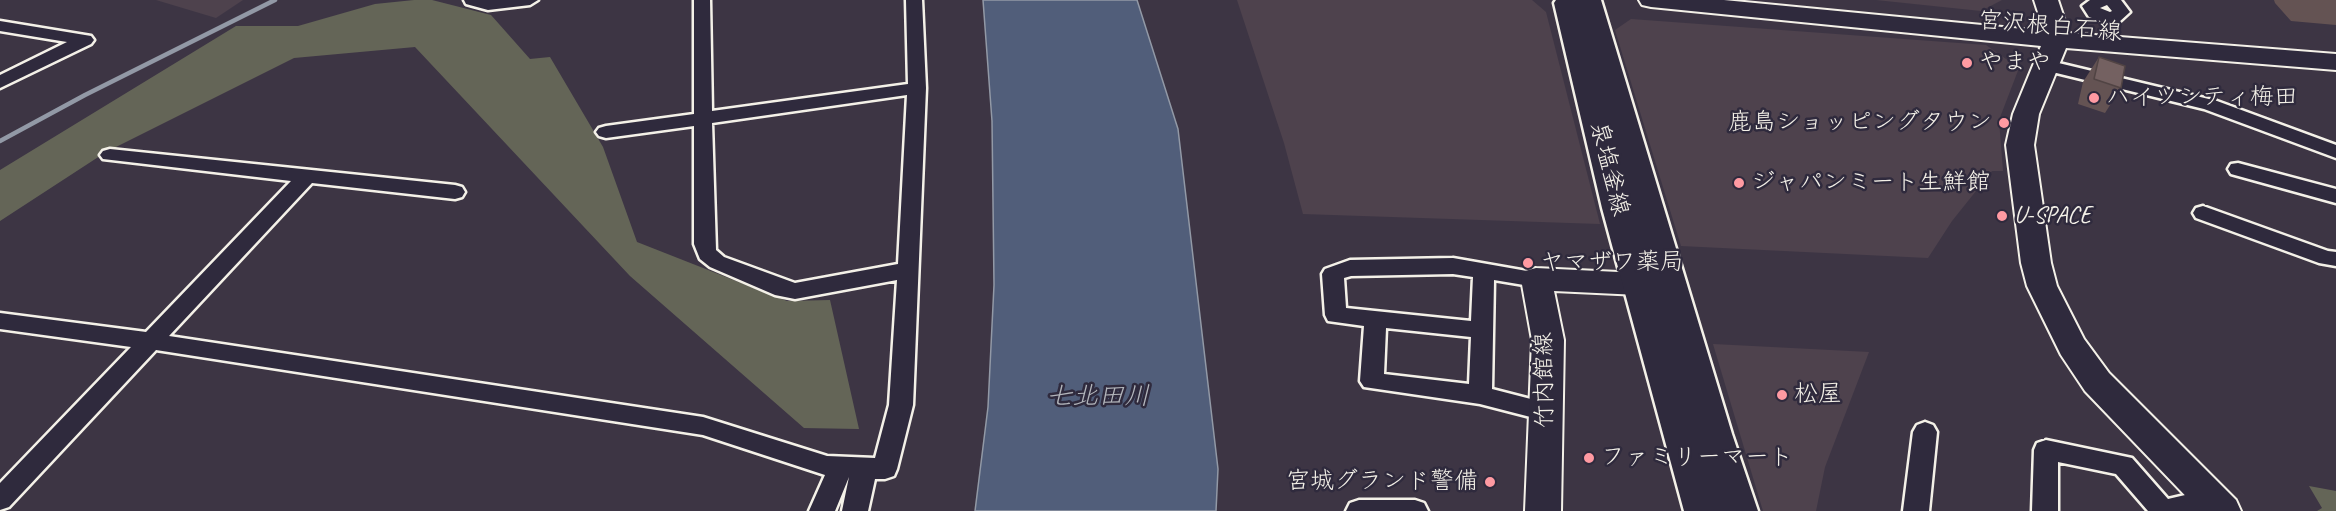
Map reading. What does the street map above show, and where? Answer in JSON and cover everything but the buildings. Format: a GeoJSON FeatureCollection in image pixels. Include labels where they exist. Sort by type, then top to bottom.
{"type":"FeatureCollection","features":[{"type":"Feature","properties":{"kind":"main road","name":"泉塩釜線"},"geometry":{"type":"LineString","coordinates":[[1566,0],[1639,284],[1704,511]]}},
{"type":"Feature","properties":{"kind":"main road"},"geometry":{"type":"LineString","coordinates":[[1588,0],[1713,435],[1738,511]]}},
{"type":"Feature","properties":{"kind":"street"},"geometry":{"type":"LineString","coordinates":[[471,0],[488,5],[531,0]]}},
{"type":"Feature","properties":{"kind":"street"},"geometry":{"type":"LineString","coordinates":[[702,0],[704,244],[707,254],[717,262],[783,289],[795,291],[898,272],[908,273]]}},
{"type":"Feature","properties":{"kind":"street"},"geometry":{"type":"LineString","coordinates":[[0,321],[703,426],[827,466],[885,470],[901,405],[917,88],[914,0]]}},
{"type":"Feature","properties":{"kind":"street"},"geometry":{"type":"LineString","coordinates":[[1651,0],[2053,43],[2336,62]]}},
{"type":"Feature","properties":{"kind":"street","name":"宮沢根白石線"},"geometry":{"type":"LineString","coordinates":[[1764,0],[1914,16],[2053,43],[2208,41],[2336,50]]}},
{"type":"Feature","properties":{"kind":"street"},"geometry":{"type":"LineString","coordinates":[[2046,0],[2053,43],[2026,114],[2020,145],[2036,263],[2042,286],[2072,346],[2097,381],[2217,505]]}},
{"type":"Feature","properties":{"kind":"street"},"geometry":{"type":"LineString","coordinates":[[2106,0],[2090,6],[2095,13],[2112,19],[2121,12],[2112,0]]}},
{"type":"Feature","properties":{"kind":"street"},"geometry":{"type":"LineString","coordinates":[[0,26],[85,40],[0,82]]}},
{"type":"Feature","properties":{"kind":"street"},"geometry":{"type":"LineString","coordinates":[[2053,43],[2336,152]]}},
{"type":"Feature","properties":{"kind":"street"},"geometry":{"type":"LineString","coordinates":[[606,132],[704,120],[917,88]]}},
{"type":"Feature","properties":{"kind":"street"},"geometry":{"type":"LineString","coordinates":[[110,155],[455,192]]}},
{"type":"Feature","properties":{"kind":"street"},"geometry":{"type":"LineString","coordinates":[[2238,169],[2336,196]]}},
{"type":"Feature","properties":{"kind":"street"},"geometry":{"type":"LineString","coordinates":[[0,500],[307,176]]}},
{"type":"Feature","properties":{"kind":"street"},"geometry":{"type":"LineString","coordinates":[[2203,213],[2326,258],[2336,259]]}},
{"type":"Feature","properties":{"kind":"street"},"geometry":{"type":"LineString","coordinates":[[1482,330],[1336,315],[1333,274],[1350,268],[1453,266],[1536,279],[1639,284]]}},
{"type":"Feature","properties":{"kind":"street"},"geometry":{"type":"LineString","coordinates":[[1480,395],[1484,271]]}},
{"type":"Feature","properties":{"kind":"street","name":"竹内館線"},"geometry":{"type":"LineString","coordinates":[[1536,279],[1548,340],[1543,511]]}},
{"type":"Feature","properties":{"kind":"street"},"geometry":{"type":"LineString","coordinates":[[1375,319],[1372,381],[1480,395],[1546,412]]}},
{"type":"Feature","properties":{"kind":"street"},"geometry":{"type":"LineString","coordinates":[[1916,511],[1924,432]]}},
{"type":"Feature","properties":{"kind":"street"},"geometry":{"type":"LineString","coordinates":[[2045,511],[2046,450],[2123,465],[2163,511],[2217,505]]}},
{"type":"Feature","properties":{"kind":"street"},"geometry":{"type":"LineString","coordinates":[[822,511],[853,468]]}},
{"type":"Feature","properties":{"kind":"street"},"geometry":{"type":"LineString","coordinates":[[853,468],[855,511]]}},
{"type":"Feature","properties":{"kind":"street"},"geometry":{"type":"LineString","coordinates":[[1359,511],[1415,511]]}},
{"type":"Feature","properties":{"kind":"shaded area"},"geometry":{"type":"Polygon","coordinates":[[[156,0],[243,0],[216,18],[156,0]]]}},
{"type":"Feature","properties":{"kind":"shaded area"},"geometry":{"type":"Polygon","coordinates":[[[1237,0],[1532,0],[1546,12],[1600,224],[1303,214],[1284,143],[1237,0]]]}},
{"type":"Feature","properties":{"kind":"shaded area"},"geometry":{"type":"Polygon","coordinates":[[[1876,0],[2002,0],[1981,11],[1876,0]]]}},
{"type":"Feature","properties":{"kind":"shaded area"},"geometry":{"type":"Polygon","coordinates":[[[1631,19],[1986,45],[2019,68],[1999,120],[2003,171],[1992,171],[1952,221],[1928,258],[1681,246],[1615,30],[1631,19]]]}},
{"type":"Feature","properties":{"kind":"shaded area"},"geometry":{"type":"Polygon","coordinates":[[[1713,344],[1869,352],[1825,467],[1816,511],[1763,511],[1713,344]]]}},
{"type":"Feature","properties":{"kind":"green space"},"geometry":{"type":"Polygon","coordinates":[[[432,0],[491,15],[530,59],[550,57],[603,147],[637,242],[787,301],[830,300],[859,429],[804,428],[630,276],[415,47],[294,58],[106,152],[0,221],[0,170],[236,26],[298,26],[375,4],[432,0]]]}},
{"type":"Feature","properties":{"kind":"green space"},"geometry":{"type":"Polygon","coordinates":[[[2309,486],[2336,491],[2336,511],[2317,511],[2322,508],[2309,486]]]}},
{"type":"Feature","properties":{"kind":"water","name":"七北田川"},"geometry":{"type":"Polygon","coordinates":[[[983,0],[1137,0],[1178,129],[1218,469],[1216,511],[975,511],[988,407],[994,285],[992,121],[983,0]]]}},
{"type":"Feature","properties":{"kind":"waterway"},"geometry":{"type":"LineString","coordinates":[[0,141],[85,95],[275,0]]}},
{"type":"Feature","properties":{"kind":"place","name":"やまや"},"geometry":{"type":"Point","coordinates":[1967,63]}},
{"type":"Feature","properties":{"kind":"place","name":"ハイツシティ梅田"},"geometry":{"type":"Point","coordinates":[2094,98]}},
{"type":"Feature","properties":{"kind":"place","name":"鹿島ショッピングタウン"},"geometry":{"type":"Point","coordinates":[2004,123]}},
{"type":"Feature","properties":{"kind":"place","name":"ジャパンミート生鮮館"},"geometry":{"type":"Point","coordinates":[1739,183]}},
{"type":"Feature","properties":{"kind":"place","name":"U-SPACE"},"geometry":{"type":"Point","coordinates":[2002,216]}},
{"type":"Feature","properties":{"kind":"place","name":"ヤマザワ薬局"},"geometry":{"type":"Point","coordinates":[1528,263]}},
{"type":"Feature","properties":{"kind":"place","name":"松屋"},"geometry":{"type":"Point","coordinates":[1782,395]}},
{"type":"Feature","properties":{"kind":"place","name":"ファミリーマート"},"geometry":{"type":"Point","coordinates":[1589,458]}},
{"type":"Feature","properties":{"kind":"place","name":"宮城グランド警備"},"geometry":{"type":"Point","coordinates":[1490,482]}}]}
